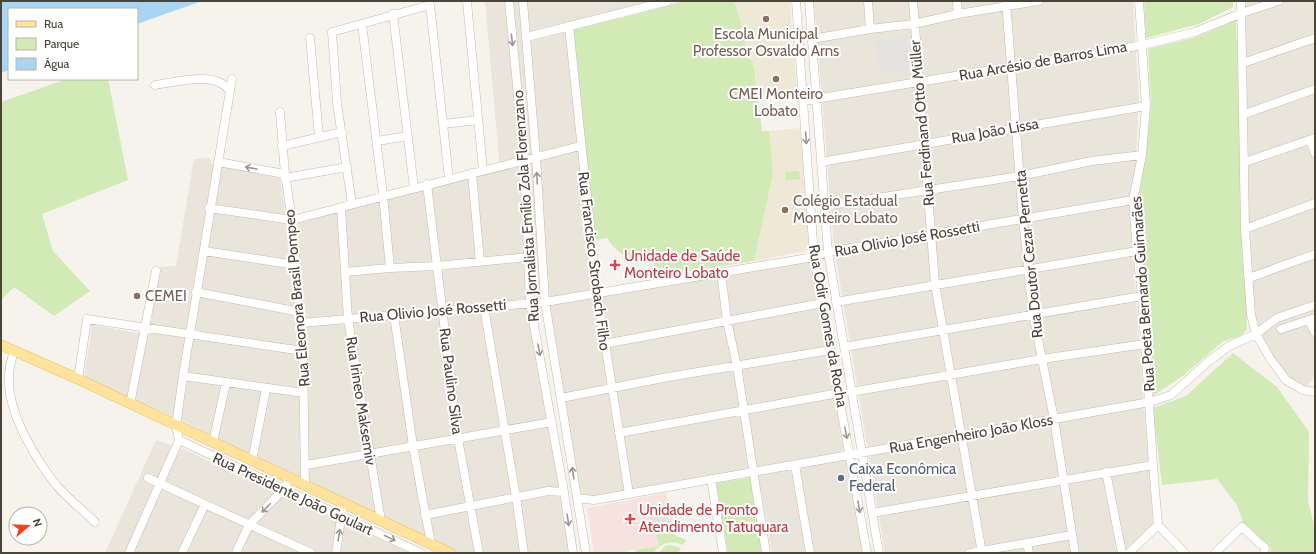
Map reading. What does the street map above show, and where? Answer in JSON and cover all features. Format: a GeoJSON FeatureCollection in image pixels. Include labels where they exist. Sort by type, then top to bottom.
{"type":"FeatureCollection","features":[{"type":"Feature","properties":{"kind":"main road","name":"Rua Presidente João Goulart"},"geometry":{"type":"LineString","coordinates":[[1,345],[305,484],[343,504],[450,553]]}},
{"type":"Feature","properties":{"kind":"main road","name":"Rua Presidente João Goulart"},"geometry":{"type":"LineString","coordinates":[[431,544],[440,553]]}},
{"type":"Feature","properties":{"kind":"street","name":"Rua Jornalista Emílio Zola Florenzano"},"geometry":{"type":"LineString","coordinates":[[509,1],[524,160],[530,303],[552,422],[573,553]]}},
{"type":"Feature","properties":{"kind":"street","name":"Rua Jornalista Emílio Zola Florenzano"},"geometry":{"type":"LineString","coordinates":[[523,1],[536,157],[545,302],[586,553]]}},
{"type":"Feature","properties":{"kind":"street"},"geometry":{"type":"LineString","coordinates":[[527,37],[668,1]]}},
{"type":"Feature","properties":{"kind":"street","name":"Rua Odir Gomes da Rocha"},"geometry":{"type":"LineString","coordinates":[[796,1],[814,257],[867,553]]}},
{"type":"Feature","properties":{"kind":"street","name":"Rua Odir Gomes da Rocha"},"geometry":{"type":"LineString","coordinates":[[809,1],[828,252],[879,553]]}},
{"type":"Feature","properties":{"kind":"street"},"geometry":{"type":"LineString","coordinates":[[868,1],[870,29]]}},
{"type":"Feature","properties":{"kind":"street","name":"Rua Ferdinand Otto Müller"},"geometry":{"type":"LineString","coordinates":[[913,1],[935,286],[982,552]]}},
{"type":"Feature","properties":{"kind":"street"},"geometry":{"type":"LineString","coordinates":[[958,1],[958,14]]}},
{"type":"Feature","properties":{"kind":"street"},"geometry":{"type":"LineString","coordinates":[[812,39],[870,29],[914,24],[1007,4],[1038,1]]}},
{"type":"Feature","properties":{"kind":"street","name":"Rua Poeta Bernardo Guimarães"},"geometry":{"type":"LineString","coordinates":[[1139,1],[1146,106],[1142,155],[1133,200],[1142,296],[1158,525]]}},
{"type":"Feature","properties":{"kind":"street"},"geometry":{"type":"LineString","coordinates":[[1242,1],[1245,114],[1245,229],[1251,315],[1256,334],[1271,360],[1286,380],[1303,390],[1315,392]]}},
{"type":"Feature","properties":{"kind":"street","name":"Rua Arcésio de Barros Lima"},"geometry":{"type":"LineString","coordinates":[[803,101],[1143,45],[1195,32],[1242,13],[1278,1]]}},
{"type":"Feature","properties":{"kind":"street"},"geometry":{"type":"LineString","coordinates":[[467,2],[483,170]]}},
{"type":"Feature","properties":{"kind":"street","name":"Rua Doutor Cezar Pernetta"},"geometry":{"type":"LineString","coordinates":[[1007,4],[1023,220],[1033,314],[1054,419],[1076,553]]}},
{"type":"Feature","properties":{"kind":"street"},"geometry":{"type":"LineString","coordinates":[[352,204],[337,103],[332,32],[430,5],[449,179]]}},
{"type":"Feature","properties":{"kind":"street"},"geometry":{"type":"LineString","coordinates":[[394,14],[414,188]]}},
{"type":"Feature","properties":{"kind":"street"},"geometry":{"type":"LineString","coordinates":[[362,24],[377,141],[390,268]]}},
{"type":"Feature","properties":{"kind":"street","name":"Rua Francisco Strobach Filho"},"geometry":{"type":"LineString","coordinates":[[569,26],[580,146],[597,293],[611,389],[630,494]]}},
{"type":"Feature","properties":{"kind":"street"},"geometry":{"type":"LineString","coordinates":[[310,38],[319,137]]}},
{"type":"Feature","properties":{"kind":"street"},"geometry":{"type":"LineString","coordinates":[[1243,63],[1315,38]]}},
{"type":"Feature","properties":{"kind":"street"},"geometry":{"type":"LineString","coordinates":[[155,85],[211,79],[226,85],[230,91]]}},
{"type":"Feature","properties":{"kind":"street"},"geometry":{"type":"LineString","coordinates":[[129,553],[161,484],[179,440],[176,426],[189,335],[204,251],[209,208],[232,79]]}},
{"type":"Feature","properties":{"kind":"street"},"geometry":{"type":"LineString","coordinates":[[1245,114],[1315,88]]}},
{"type":"Feature","properties":{"kind":"street","name":"Rua João Lissa"},"geometry":{"type":"LineString","coordinates":[[821,162],[924,145],[1016,127],[1146,106]]}},
{"type":"Feature","properties":{"kind":"street","name":"Rua Eleonora Brasil Pompeo"},"geometry":{"type":"LineString","coordinates":[[280,112],[285,176],[292,220],[303,352],[306,465],[305,484]]}},
{"type":"Feature","properties":{"kind":"street"},"geometry":{"type":"LineString","coordinates":[[443,124],[478,120]]}},
{"type":"Feature","properties":{"kind":"street"},"geometry":{"type":"LineString","coordinates":[[282,146],[342,132]]}},
{"type":"Feature","properties":{"kind":"street"},"geometry":{"type":"LineString","coordinates":[[377,141],[408,136]]}},
{"type":"Feature","properties":{"kind":"street"},"geometry":{"type":"LineString","coordinates":[[1245,162],[1312,139],[1315,153]]}},
{"type":"Feature","properties":{"kind":"street"},"geometry":{"type":"LineString","coordinates":[[209,208],[292,220],[341,208],[383,195],[580,146]]}},
{"type":"Feature","properties":{"kind":"street"},"geometry":{"type":"LineString","coordinates":[[825,206],[1020,176],[1092,161],[1142,155]]}},
{"type":"Feature","properties":{"kind":"street"},"geometry":{"type":"LineString","coordinates":[[218,162],[285,176],[347,167]]}},
{"type":"Feature","properties":{"kind":"street"},"geometry":{"type":"LineString","coordinates":[[472,173],[480,262]]}},
{"type":"Feature","properties":{"kind":"street","name":"Rua Paulino Silva"},"geometry":{"type":"LineString","coordinates":[[426,184],[458,439],[479,553]]}},
{"type":"Feature","properties":{"kind":"street","name":"Rua Olivio José Rossetti"},"geometry":{"type":"LineString","coordinates":[[301,323],[545,302],[814,257],[828,252],[1023,220],[1133,200]]}},
{"type":"Feature","properties":{"kind":"street"},"geometry":{"type":"LineString","coordinates":[[1245,229],[1315,203]]}},
{"type":"Feature","properties":{"kind":"street","name":"Rua Irineo Maksemiv"},"geometry":{"type":"LineString","coordinates":[[341,208],[348,319],[381,521]]}},
{"type":"Feature","properties":{"kind":"street"},"geometry":{"type":"LineString","coordinates":[[204,251],[296,265]]}},
{"type":"Feature","properties":{"kind":"street"},"geometry":{"type":"LineString","coordinates":[[836,302],[1137,251]]}},
{"type":"Feature","properties":{"kind":"street"},"geometry":{"type":"LineString","coordinates":[[1249,278],[1315,254]]}},
{"type":"Feature","properties":{"kind":"street"},"geometry":{"type":"LineString","coordinates":[[345,272],[437,266],[528,257]]}},
{"type":"Feature","properties":{"kind":"street"},"geometry":{"type":"LineString","coordinates":[[130,404],[156,272]]}},
{"type":"Feature","properties":{"kind":"street"},"geometry":{"type":"LineString","coordinates":[[720,272],[727,321],[737,366],[752,472],[766,553]]}},
{"type":"Feature","properties":{"kind":"street"},"geometry":{"type":"LineString","coordinates":[[196,292],[300,312]]}},
{"type":"Feature","properties":{"kind":"street"},"geometry":{"type":"LineString","coordinates":[[844,348],[1142,296]]}},
{"type":"Feature","properties":{"kind":"street"},"geometry":{"type":"LineString","coordinates":[[604,344],[823,303]]}},
{"type":"Feature","properties":{"kind":"street","name":"Rua Engenheiro João Kloss"},"geometry":{"type":"LineString","coordinates":[[577,498],[594,500],[630,494],[1150,402],[1171,395],[1224,350],[1256,334],[1278,318],[1315,305]]}},
{"type":"Feature","properties":{"kind":"street"},"geometry":{"type":"LineString","coordinates":[[484,307],[524,553]]}},
{"type":"Feature","properties":{"kind":"street"},"geometry":{"type":"LineString","coordinates":[[394,315],[424,515],[431,544]]}},
{"type":"Feature","properties":{"kind":"street"},"geometry":{"type":"LineString","coordinates":[[78,379],[87,319],[303,352]]}},
{"type":"Feature","properties":{"kind":"street"},"geometry":{"type":"LineString","coordinates":[[1280,329],[1312,319],[1315,332]]}},
{"type":"Feature","properties":{"kind":"street"},"geometry":{"type":"LineString","coordinates":[[851,392],[950,374],[1145,344]]}},
{"type":"Feature","properties":{"kind":"street"},"geometry":{"type":"LineString","coordinates":[[561,398],[668,377],[831,350]]}},
{"type":"Feature","properties":{"kind":"street"},"geometry":{"type":"LineString","coordinates":[[14,351],[8,380],[16,418],[30,444],[57,486],[95,522]]}},
{"type":"Feature","properties":{"kind":"street"},"geometry":{"type":"LineString","coordinates":[[183,376],[266,389],[304,393]]}},
{"type":"Feature","properties":{"kind":"street"},"geometry":{"type":"LineString","coordinates":[[213,442],[226,383]]}},
{"type":"Feature","properties":{"kind":"street"},"geometry":{"type":"LineString","coordinates":[[252,461],[266,389]]}},
{"type":"Feature","properties":{"kind":"street"},"geometry":{"type":"LineString","coordinates":[[619,433],[839,393]]}},
{"type":"Feature","properties":{"kind":"street"},"geometry":{"type":"LineString","coordinates":[[306,465],[552,422]]}},
{"type":"Feature","properties":{"kind":"street","name":"Rua Presidente João Goulart"},"geometry":{"type":"LineString","coordinates":[[179,440],[421,553]]}},
{"type":"Feature","properties":{"kind":"street"},"geometry":{"type":"LineString","coordinates":[[558,459],[564,455],[570,456]]}},
{"type":"Feature","properties":{"kind":"street"},"geometry":{"type":"LineString","coordinates":[[795,465],[810,553]]}},
{"type":"Feature","properties":{"kind":"street"},"geometry":{"type":"LineString","coordinates":[[872,513],[1063,479],[1153,465]]}},
{"type":"Feature","properties":{"kind":"street"},"geometry":{"type":"LineString","coordinates":[[1106,472],[1122,553]]}},
{"type":"Feature","properties":{"kind":"street"},"geometry":{"type":"LineString","coordinates":[[148,478],[249,525],[291,550],[311,553]]}},
{"type":"Feature","properties":{"kind":"street"},"geometry":{"type":"LineString","coordinates":[[236,553],[249,525],[284,489],[290,478]]}},
{"type":"Feature","properties":{"kind":"street"},"geometry":{"type":"LineString","coordinates":[[710,479],[723,553]]}},
{"type":"Feature","properties":{"kind":"street"},"geometry":{"type":"LineString","coordinates":[[424,515],[548,491],[564,492]]}},
{"type":"Feature","properties":{"kind":"street"},"geometry":{"type":"LineString","coordinates":[[182,553],[205,504]]}},
{"type":"Feature","properties":{"kind":"street"},"geometry":{"type":"LineString","coordinates":[[336,553],[343,504]]}},
{"type":"Feature","properties":{"kind":"street"},"geometry":{"type":"LineString","coordinates":[[1129,553],[1158,525],[1184,553]]}},
{"type":"Feature","properties":{"kind":"street"},"geometry":{"type":"LineString","coordinates":[[1215,553],[1242,527],[1265,548],[1264,553]]}},
{"type":"Feature","properties":{"kind":"street"},"geometry":{"type":"LineString","coordinates":[[970,553],[1072,535]]}},
{"type":"Feature","properties":{"kind":"street"},"geometry":{"type":"LineString","coordinates":[[1027,543],[1029,553]]}},
{"type":"Feature","properties":{"kind":"shaded area"},"geometry":{"type":"Polygon","coordinates":[[[485,1],[661,1],[567,25],[595,292],[524,301],[304,319],[297,223],[500,170],[485,1]]]}},
{"type":"Feature","properties":{"kind":"shaded area"},"geometry":{"type":"Polygon","coordinates":[[[734,1],[790,1],[797,91],[759,94],[754,67],[745,50],[745,35],[734,1]]]}},
{"type":"Feature","properties":{"kind":"shaded area"},"geometry":{"type":"Polygon","coordinates":[[[814,1],[1133,1],[1139,99],[1136,161],[1129,204],[1153,524],[1123,553],[885,553],[834,247],[814,1]]]}},
{"type":"Feature","properties":{"kind":"shaded area"},"geometry":{"type":"Polygon","coordinates":[[[1241,1],[1315,1],[1315,377],[1303,390],[1286,380],[1271,360],[1251,315],[1241,1]]]}},
{"type":"Feature","properties":{"kind":"shaded area"},"geometry":{"type":"Polygon","coordinates":[[[907,36],[911,69],[880,74],[874,42],[907,36]]]}},
{"type":"Feature","properties":{"kind":"shaded area","name":"Colégio Estadual Monteiro Lobato"},"geometry":{"type":"Polygon","coordinates":[[[800,128],[809,250],[754,261],[773,174],[769,131],[800,128]]]}},
{"type":"Feature","properties":{"kind":"shaded area"},"geometry":{"type":"Polygon","coordinates":[[[210,158],[211,164],[280,178],[287,224],[298,347],[301,477],[258,459],[183,421],[84,378],[92,325],[149,335],[159,267],[176,266],[194,159],[210,158]]]}},
{"type":"Feature","properties":{"kind":"shaded area"},"geometry":{"type":"Polygon","coordinates":[[[812,261],[844,453],[586,498],[581,494],[549,305],[812,261]]]}},
{"type":"Feature","properties":{"kind":"shaded area"},"geometry":{"type":"Polygon","coordinates":[[[529,308],[570,553],[454,553],[307,483],[304,325],[529,308]]]}},
{"type":"Feature","properties":{"kind":"shaded area"},"geometry":{"type":"Polygon","coordinates":[[[156,440],[181,448],[410,553],[105,553],[156,440]]]}},
{"type":"Feature","properties":{"kind":"shaded area"},"geometry":{"type":"Polygon","coordinates":[[[847,459],[863,553],[772,553],[758,475],[847,459]]]}},
{"type":"Feature","properties":{"kind":"shaded area","name":"Unidade de Pronto Atendimento Tatuquara"},"geometry":{"type":"Polygon","coordinates":[[[666,493],[674,531],[656,534],[659,546],[626,551],[626,553],[594,553],[587,508],[666,493]]]}},
{"type":"Feature","properties":{"kind":"shaded area"},"geometry":{"type":"Polygon","coordinates":[[[667,505],[670,528],[654,531],[650,509],[667,505]]]}},
{"type":"Feature","properties":{"kind":"green space"},"geometry":{"type":"Polygon","coordinates":[[[684,1],[734,1],[745,35],[745,50],[754,67],[762,131],[769,131],[773,174],[754,261],[655,277],[653,261],[632,258],[621,254],[607,238],[594,240],[571,26],[625,17],[684,1]]]}},
{"type":"Feature","properties":{"kind":"green space"},"geometry":{"type":"Polygon","coordinates":[[[1144,1],[1233,1],[1233,7],[1199,24],[1146,38],[1144,1]]]}},
{"type":"Feature","properties":{"kind":"green space"},"geometry":{"type":"Polygon","coordinates":[[[1236,20],[1247,329],[1241,336],[1222,342],[1184,375],[1153,396],[1138,200],[1146,156],[1151,105],[1148,49],[1197,37],[1236,20]]]}},
{"type":"Feature","properties":{"kind":"green space"},"geometry":{"type":"Polygon","coordinates":[[[64,80],[108,80],[128,180],[42,214],[53,251],[90,291],[54,316],[14,287],[1,300],[1,102],[64,80]]]}},
{"type":"Feature","properties":{"kind":"green space"},"geometry":{"type":"Polygon","coordinates":[[[799,171],[800,179],[785,180],[785,172],[799,171]]]}},
{"type":"Feature","properties":{"kind":"green space"},"geometry":{"type":"Polygon","coordinates":[[[1233,353],[1277,387],[1309,432],[1308,501],[1315,529],[1315,553],[1270,553],[1271,548],[1244,525],[1237,505],[1217,479],[1162,485],[1153,408],[1186,396],[1233,353]]]}},
{"type":"Feature","properties":{"kind":"green space"},"geometry":{"type":"Polygon","coordinates":[[[750,478],[762,553],[728,553],[716,483],[750,478]]]}},
{"type":"Feature","properties":{"kind":"green space"},"geometry":{"type":"Polygon","coordinates":[[[674,531],[676,536],[686,540],[683,545],[670,542],[663,544],[653,553],[636,553],[635,550],[659,546],[656,534],[674,531]]]}},
{"type":"Feature","properties":{"kind":"green space"},"geometry":{"type":"Polygon","coordinates":[[[670,545],[681,548],[678,553],[658,553],[665,546],[670,545]]]}},
{"type":"Feature","properties":{"kind":"water"},"geometry":{"type":"Polygon","coordinates":[[[1,1],[202,1],[138,24],[138,8],[8,8],[8,70],[1,73],[1,1]]]}},
{"type":"Feature","properties":{"kind":"place","name":"Escola Municipal Professor Osvaldo Arns"},"geometry":{"type":"Point","coordinates":[766,19]}},
{"type":"Feature","properties":{"kind":"place","name":"CMEI Monteiro Lobato"},"geometry":{"type":"Point","coordinates":[776,79]}},
{"type":"Feature","properties":{"kind":"place","name":"Colégio Estadual Monteiro Lobato"},"geometry":{"type":"Point","coordinates":[785,210]}},
{"type":"Feature","properties":{"kind":"place","name":"Unidade de Saúde Monteiro Lobato"},"geometry":{"type":"Point","coordinates":[615,265]}},
{"type":"Feature","properties":{"kind":"place","name":"CEMEI"},"geometry":{"type":"Point","coordinates":[137,296]}},
{"type":"Feature","properties":{"kind":"place","name":"Caixa Econômica Federal"},"geometry":{"type":"Point","coordinates":[841,478]}},
{"type":"Feature","properties":{"kind":"place","name":"Unidade de Pronto Atendimento Tatuquara"},"geometry":{"type":"Point","coordinates":[630,519]}}]}
